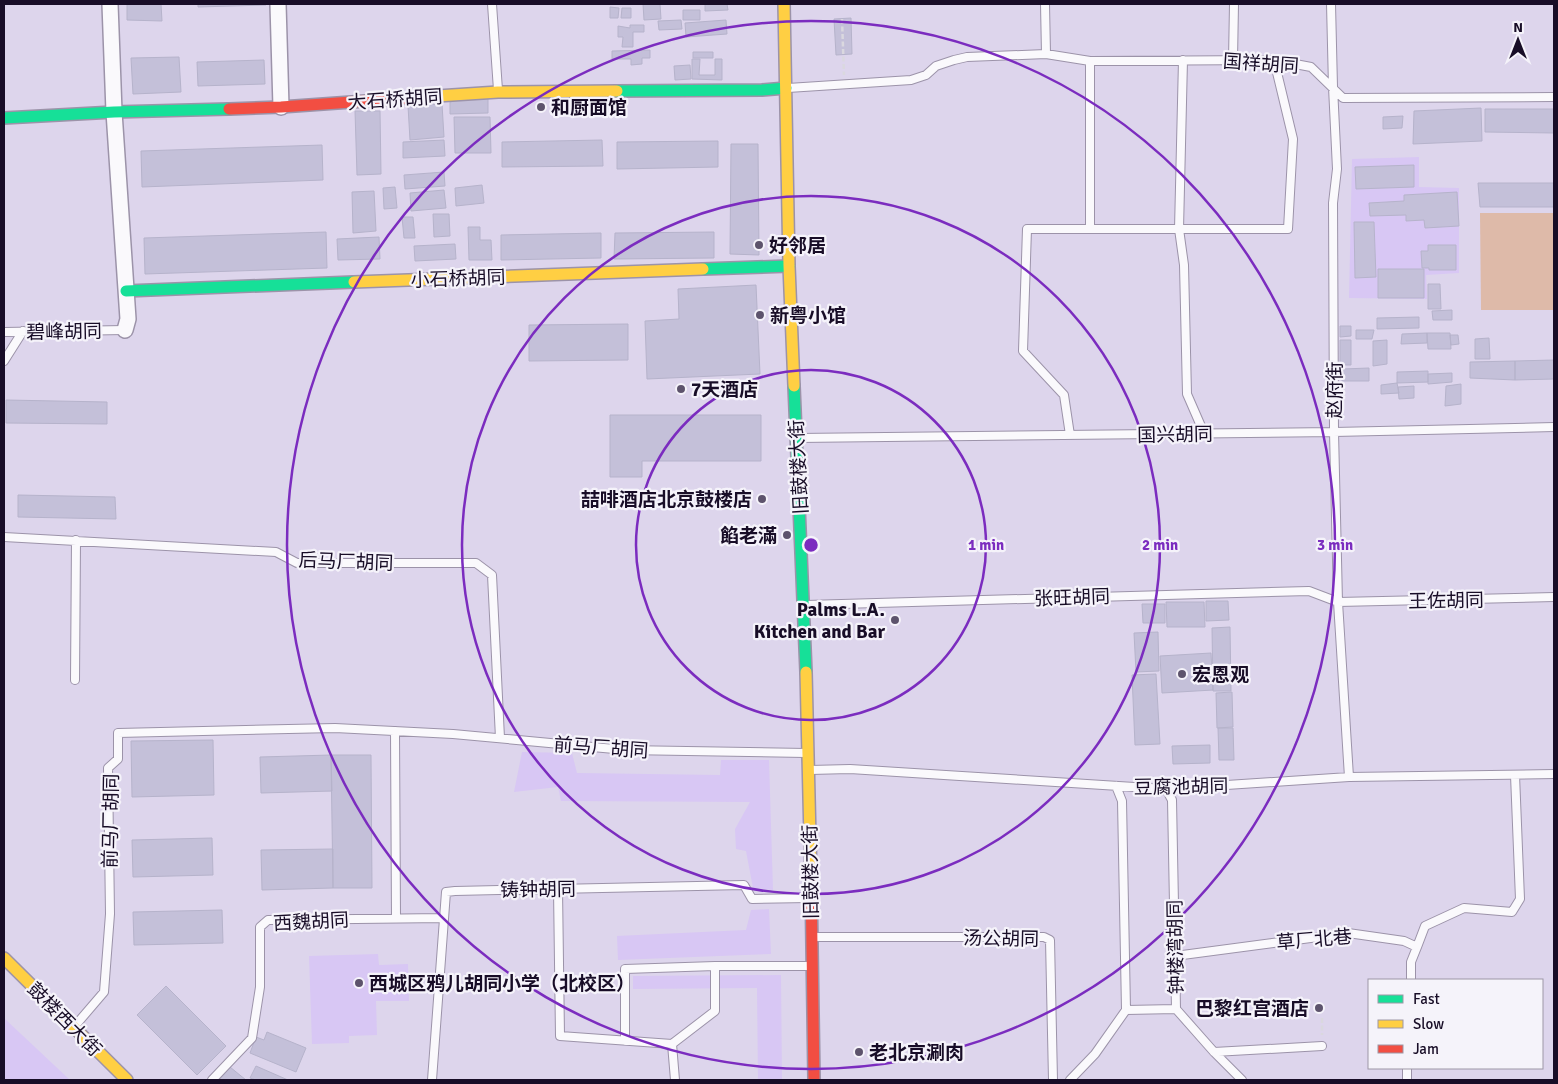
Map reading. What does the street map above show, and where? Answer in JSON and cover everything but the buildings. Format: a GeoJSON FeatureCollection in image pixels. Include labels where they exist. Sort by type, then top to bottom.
{"type":"FeatureCollection","features":[{"type":"Feature","properties":{"kind":"street"},"geometry":{"type":"LineString","coordinates":[[110,4],[114,112],[128,320],[125,330]]}},
{"type":"Feature","properties":{"kind":"street"},"geometry":{"type":"LineString","coordinates":[[278,4],[281,107]]}},
{"type":"Feature","properties":{"kind":"street","name":"旧鼓楼大街"},"geometry":{"type":"LineString","coordinates":[[784,4],[789,266],[804,605],[814,1080]]}},
{"type":"Feature","properties":{"kind":"street","name":"大石桥胡同"},"geometry":{"type":"LineString","coordinates":[[4,118],[114,112],[281,107],[498,92],[762,90],[786,88]]}},
{"type":"Feature","properties":{"kind":"street","name":"小石桥胡同"},"geometry":{"type":"LineString","coordinates":[[126,291],[789,266]]}},
{"type":"Feature","properties":{"kind":"street","name":"鼓楼西大街"},"geometry":{"type":"LineString","coordinates":[[4,958],[126,1080]]}},
{"type":"Feature","properties":{"kind":"lane"},"geometry":{"type":"LineString","coordinates":[[492,4],[498,92]]}},
{"type":"Feature","properties":{"kind":"lane"},"geometry":{"type":"LineString","coordinates":[[1045,4],[1046,54]]}},
{"type":"Feature","properties":{"kind":"lane"},"geometry":{"type":"LineString","coordinates":[[1233,60],[1234,4]]}},
{"type":"Feature","properties":{"kind":"lane","name":"赵府街"},"geometry":{"type":"LineString","coordinates":[[1331,4],[1337,169],[1333,203],[1334,432],[1338,602],[1349,777]]}},
{"type":"Feature","properties":{"kind":"lane","name":"国祥胡同"},"geometry":{"type":"LineString","coordinates":[[786,88],[911,80],[926,75],[936,66],[967,57],[1046,54],[1090,60],[1274,60],[1311,67],[1343,98],[1554,97]]}},
{"type":"Feature","properties":{"kind":"lane"},"geometry":{"type":"LineString","coordinates":[[1090,60],[1090,229]]}},
{"type":"Feature","properties":{"kind":"lane"},"geometry":{"type":"LineString","coordinates":[[1183,60],[1179,229],[1184,265],[1187,394],[1204,433]]}},
{"type":"Feature","properties":{"kind":"lane"},"geometry":{"type":"LineString","coordinates":[[1070,435],[1064,395],[1022,351],[1027,229],[1288,228],[1293,139],[1274,60]]}},
{"type":"Feature","properties":{"kind":"lane","name":"碧峰胡同"},"geometry":{"type":"LineString","coordinates":[[4,332],[125,330]]}},
{"type":"Feature","properties":{"kind":"lane"},"geometry":{"type":"LineString","coordinates":[[4,361],[23,331]]}},
{"type":"Feature","properties":{"kind":"lane","name":"国兴胡同"},"geometry":{"type":"LineString","coordinates":[[796,438],[1554,428]]}},
{"type":"Feature","properties":{"kind":"lane","name":"后马厂胡同"},"geometry":{"type":"LineString","coordinates":[[4,537],[276,552],[297,563],[476,563],[492,576],[500,738]]}},
{"type":"Feature","properties":{"kind":"lane"},"geometry":{"type":"LineString","coordinates":[[75,680],[76,540]]}},
{"type":"Feature","properties":{"kind":"lane","name":"张旺胡同"},"geometry":{"type":"LineString","coordinates":[[804,605],[1309,590],[1338,602]]}},
{"type":"Feature","properties":{"kind":"lane","name":"王佐胡同"},"geometry":{"type":"LineString","coordinates":[[1338,602],[1554,597]]}},
{"type":"Feature","properties":{"kind":"lane","name":"前马厂胡同"},"geometry":{"type":"LineString","coordinates":[[74,1027],[104,992],[110,914],[108,768],[118,759],[118,733],[335,728],[500,738],[625,750],[808,753]]}},
{"type":"Feature","properties":{"kind":"lane"},"geometry":{"type":"LineString","coordinates":[[395,731],[396,918]]}},
{"type":"Feature","properties":{"kind":"lane","name":"豆腐池胡同"},"geometry":{"type":"LineString","coordinates":[[808,770],[850,769],[1166,789],[1349,777],[1554,774]]}},
{"type":"Feature","properties":{"kind":"lane"},"geometry":{"type":"LineString","coordinates":[[1411,979],[1412,962],[1426,926],[1464,908],[1512,912],[1520,899],[1515,775]]}},
{"type":"Feature","properties":{"kind":"lane"},"geometry":{"type":"LineString","coordinates":[[1070,1080],[1095,1054],[1126,1010],[1122,801],[1116,786]]}},
{"type":"Feature","properties":{"kind":"lane","name":"钟楼湾胡同"},"geometry":{"type":"LineString","coordinates":[[1166,789],[1172,800],[1176,1009],[1242,1080]]}},
{"type":"Feature","properties":{"kind":"lane","name":"铸钟胡同"},"geometry":{"type":"LineString","coordinates":[[432,1080],[446,892],[744,885],[752,899],[811,898]]}},
{"type":"Feature","properties":{"kind":"lane"},"geometry":{"type":"LineString","coordinates":[[558,889],[560,1036],[672,1044],[715,1011],[715,966]]}},
{"type":"Feature","properties":{"kind":"lane","name":"西魏胡同"},"geometry":{"type":"LineString","coordinates":[[212,1080],[252,1038],[260,987],[260,927],[268,920],[444,918]]}},
{"type":"Feature","properties":{"kind":"lane","name":"草厂北巷"},"geometry":{"type":"LineString","coordinates":[[1175,956],[1348,933],[1404,941],[1417,947]]}},
{"type":"Feature","properties":{"kind":"lane","name":"汤公胡同"},"geometry":{"type":"LineString","coordinates":[[812,938],[1044,938],[1050,940],[1053,1080]]}},
{"type":"Feature","properties":{"kind":"lane"},"geometry":{"type":"LineString","coordinates":[[625,1041],[625,969],[715,966],[812,966]]}},
{"type":"Feature","properties":{"kind":"lane"},"geometry":{"type":"LineString","coordinates":[[1126,1010],[1176,1009]]}},
{"type":"Feature","properties":{"kind":"lane"},"geometry":{"type":"LineString","coordinates":[[672,1044],[675,1080]]}},
{"type":"Feature","properties":{"kind":"lane"},"geometry":{"type":"LineString","coordinates":[[1214,1052],[1322,1046]]}},
{"type":"Feature","properties":{"kind":"path"},"geometry":{"type":"LineString","coordinates":[[842,19],[844,84]]}},
{"type":"Feature","properties":{"kind":"path"},"geometry":{"type":"LineString","coordinates":[[1322,1018],[1322,1046]]}},
{"type":"Feature","properties":{"kind":"shaded area"},"geometry":{"type":"Polygon","coordinates":[[[1419,157],[1419,187],[1459,188],[1459,273],[1426,275],[1427,299],[1349,298],[1352,159],[1419,157]]]}},
{"type":"Feature","properties":{"kind":"shaded area"},"geometry":{"type":"Polygon","coordinates":[[[1480,213],[1554,213],[1554,310],[1481,310],[1480,213]]]}},
{"type":"Feature","properties":{"kind":"shaded area"},"geometry":{"type":"Polygon","coordinates":[[[522,752],[572,753],[577,773],[720,775],[721,760],[769,760],[773,890],[753,888],[746,851],[736,849],[735,829],[750,802],[561,801],[558,787],[514,792],[522,752]]]}},
{"type":"Feature","properties":{"kind":"shaded area"},"geometry":{"type":"Polygon","coordinates":[[[769,909],[771,954],[618,960],[617,936],[746,930],[751,910],[769,909]]]}},
{"type":"Feature","properties":{"kind":"shaded area","name":"西城区鸦儿胡同小学（北校区）"},"geometry":{"type":"Polygon","coordinates":[[[378,954],[379,965],[408,964],[409,1001],[376,1001],[377,1035],[349,1036],[349,1043],[312,1044],[309,956],[378,954]]]}},
{"type":"Feature","properties":{"kind":"shaded area"},"geometry":{"type":"Polygon","coordinates":[[[781,975],[782,1080],[758,1080],[757,988],[633,989],[633,976],[781,975]]]}},
{"type":"Feature","properties":{"kind":"shaded area"},"geometry":{"type":"Polygon","coordinates":[[[4,1018],[70,1080],[4,1080],[4,1018]]]}},
{"type":"Feature","properties":{"kind":"traffic: fast"},"geometry":{"type":"LineString","coordinates":[[617,91],[762,90],[786,88]]}},
{"type":"Feature","properties":{"kind":"traffic: fast"},"geometry":{"type":"LineString","coordinates":[[4,118],[114,112],[229,109]]}},
{"type":"Feature","properties":{"kind":"traffic: fast"},"geometry":{"type":"LineString","coordinates":[[703,269],[789,266]]}},
{"type":"Feature","properties":{"kind":"traffic: fast"},"geometry":{"type":"LineString","coordinates":[[126,291],[354,282]]}},
{"type":"Feature","properties":{"kind":"traffic: fast"},"geometry":{"type":"LineString","coordinates":[[794,386],[806,672]]}},
{"type":"Feature","properties":{"kind":"traffic: slow"},"geometry":{"type":"LineString","coordinates":[[784,4],[789,266],[794,386]]}},
{"type":"Feature","properties":{"kind":"traffic: slow"},"geometry":{"type":"LineString","coordinates":[[422,97],[498,92],[617,91]]}},
{"type":"Feature","properties":{"kind":"traffic: slow"},"geometry":{"type":"LineString","coordinates":[[354,282],[703,269]]}},
{"type":"Feature","properties":{"kind":"traffic: slow"},"geometry":{"type":"LineString","coordinates":[[806,672],[811,880]]}},
{"type":"Feature","properties":{"kind":"traffic: slow"},"geometry":{"type":"LineString","coordinates":[[4,958],[127,1080]]}},
{"type":"Feature","properties":{"kind":"traffic: jam"},"geometry":{"type":"LineString","coordinates":[[229,109],[422,97]]}},
{"type":"Feature","properties":{"kind":"traffic: jam"},"geometry":{"type":"LineString","coordinates":[[811,880],[814,1080]]}},
{"type":"Feature","properties":{"kind":"place","name":"和厨面馆"},"geometry":{"type":"Point","coordinates":[541,107]}},
{"type":"Feature","properties":{"kind":"place","name":"好邻居"},"geometry":{"type":"Point","coordinates":[759,245]}},
{"type":"Feature","properties":{"kind":"place","name":"新粤小馆"},"geometry":{"type":"Point","coordinates":[760,315]}},
{"type":"Feature","properties":{"kind":"place","name":"7天酒店"},"geometry":{"type":"Point","coordinates":[681,389]}},
{"type":"Feature","properties":{"kind":"place","name":"喆啡酒店北京鼓楼店"},"geometry":{"type":"Point","coordinates":[762,499]}},
{"type":"Feature","properties":{"kind":"place","name":"餡老滿"},"geometry":{"type":"Point","coordinates":[787,535]}},
{"type":"Feature","properties":{"kind":"place","name":"Palms L.A. Kitchen and Bar"},"geometry":{"type":"Point","coordinates":[895,620]}},
{"type":"Feature","properties":{"kind":"place","name":"宏恩观"},"geometry":{"type":"Point","coordinates":[1182,674]}},
{"type":"Feature","properties":{"kind":"place","name":"西城区鸦儿胡同小学（北校区）"},"geometry":{"type":"Point","coordinates":[359,983]}},
{"type":"Feature","properties":{"kind":"place","name":"巴黎红宫酒店"},"geometry":{"type":"Point","coordinates":[1319,1008]}},
{"type":"Feature","properties":{"kind":"place","name":"老北京涮肉"},"geometry":{"type":"Point","coordinates":[859,1052]}}]}
